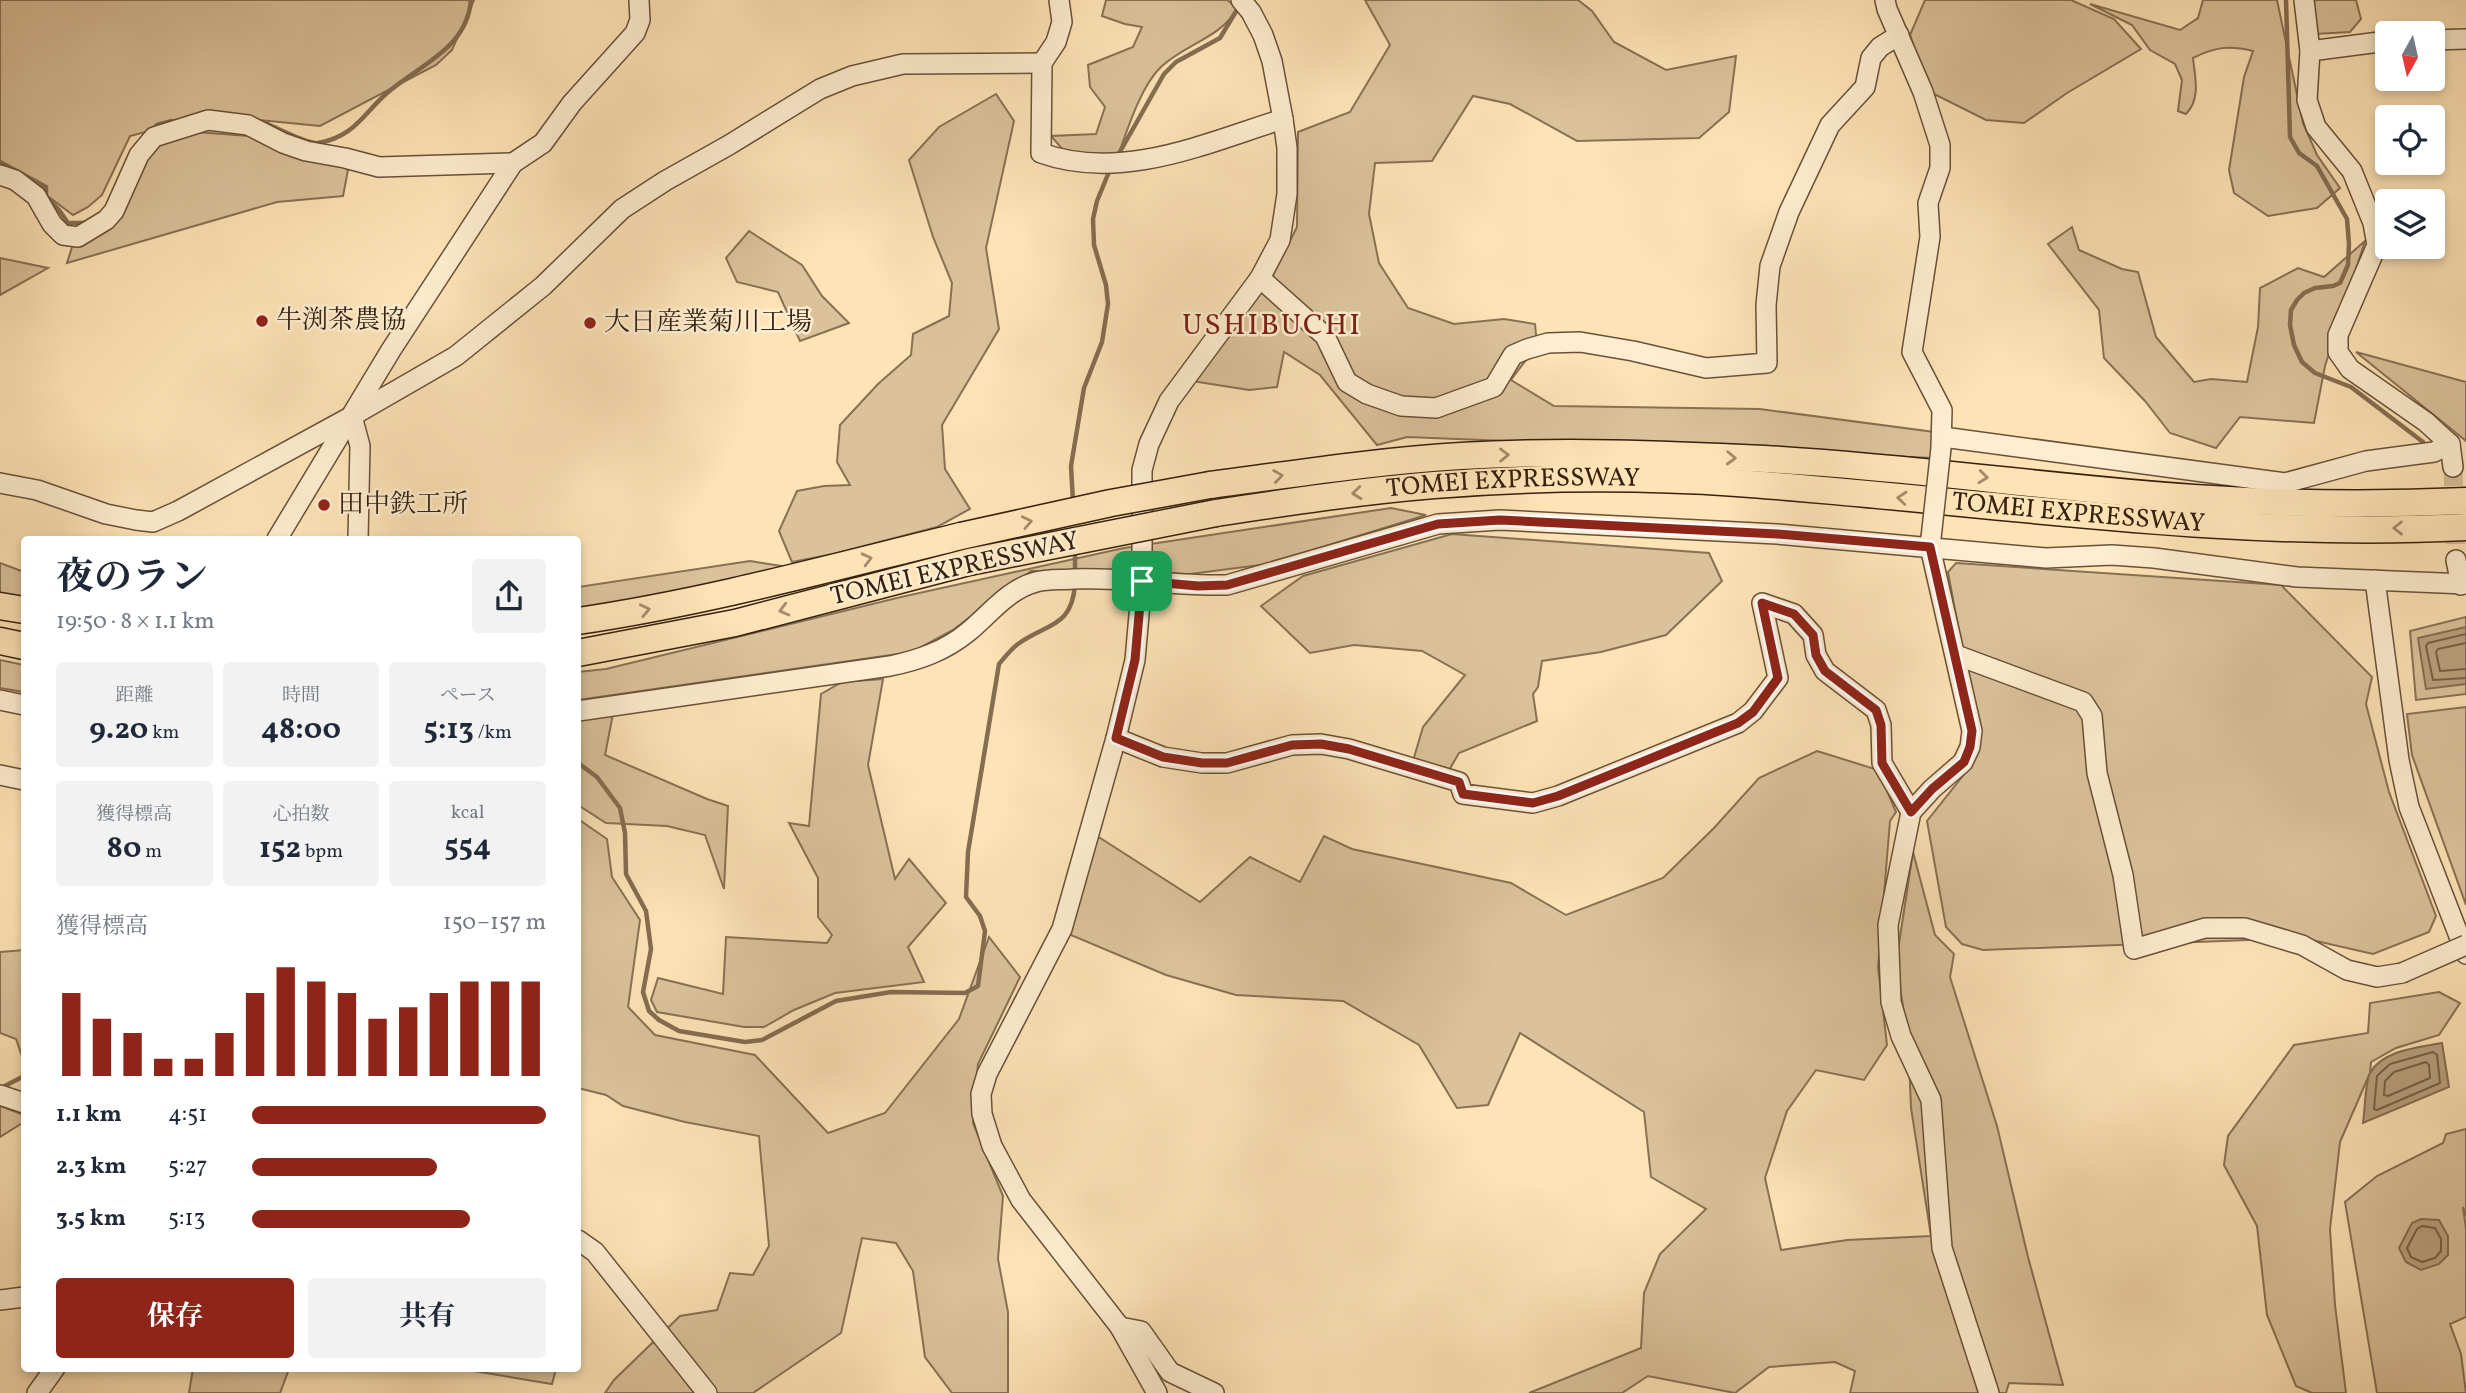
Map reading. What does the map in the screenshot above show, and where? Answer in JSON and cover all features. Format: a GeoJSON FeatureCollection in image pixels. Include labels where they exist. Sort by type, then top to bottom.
{"type":"FeatureCollection","features":[{"type":"Feature","properties":{"kind":"highway","name":"TOMEI EXPRESSWAY"},"geometry":{"type":"LineString","coordinates":[[581,621],[637,612],[725,593],[1111,503],[1210,485],[1350,466],[1462,456],[1606,454],[1754,459],[1873,467],[2194,498],[2310,502],[2466,501]]}},
{"type":"Feature","properties":{"kind":"highway","name":"TOMEI EXPRESSWAY"},"geometry":{"type":"LineString","coordinates":[[581,652],[735,623],[969,562],[1216,513],[1336,495],[1434,485],[1641,479],[1736,483],[2194,524],[2307,528],[2466,527]]}},
{"type":"Feature","properties":{"kind":"highway"},"geometry":{"type":"LineString","coordinates":[[0,606],[21,610]]}},
{"type":"Feature","properties":{"kind":"highway"},"geometry":{"type":"LineString","coordinates":[[0,641],[21,645]]}},
{"type":"Feature","properties":{"kind":"street"},"geometry":{"type":"LineString","coordinates":[[279,536],[391,350],[513,163],[543,143],[572,103],[635,33],[640,20],[639,0]]}},
{"type":"Feature","properties":{"kind":"street"},"geometry":{"type":"LineString","coordinates":[[1059,0],[1062,22],[1056,42],[1042,63],[1041,153],[1056,158],[1100,164],[1145,161],[1283,119]]}},
{"type":"Feature","properties":{"kind":"street"},"geometry":{"type":"LineString","coordinates":[[1157,1393],[1120,1327],[1021,1200],[992,1146],[982,1114],[982,1094],[992,1062],[1062,929],[1116,738],[1135,660],[1142,581],[1142,470],[1157,424],[1169,401],[1260,278],[1280,240],[1287,194],[1287,148],[1283,119],[1272,61],[1263,35],[1241,0]]}},
{"type":"Feature","properties":{"kind":"street"},"geometry":{"type":"LineString","coordinates":[[1885,0],[1923,92],[1940,145],[1940,168],[1928,203],[1930,237],[1912,352],[1942,410],[1942,442],[1931,543],[1972,731],[1964,762],[1932,789],[1911,812],[1888,925],[1891,1002],[1901,1036],[1931,1100],[1942,1248],[1989,1393]]}},
{"type":"Feature","properties":{"kind":"street"},"geometry":{"type":"LineString","coordinates":[[2304,0],[2310,51],[2307,100],[2316,127],[2352,171],[2373,223],[2377,246],[2338,335],[2337,352],[2350,369],[2426,422],[2450,444],[2453,467]]}},
{"type":"Feature","properties":{"kind":"street"},"geometry":{"type":"LineString","coordinates":[[1260,278],[1325,336],[1347,382],[1367,394],[1401,406],[1436,408],[1494,387],[1513,355],[1548,343],[1588,343],[1706,368],[1768,363],[1766,306],[1770,266],[1789,212],[1830,125],[1865,87],[1871,58],[1880,47],[1899,35]]}},
{"type":"Feature","properties":{"kind":"street"},"geometry":{"type":"LineString","coordinates":[[2445,40],[2466,39]]}},
{"type":"Feature","properties":{"kind":"street"},"geometry":{"type":"LineString","coordinates":[[2310,51],[2375,43]]}},
{"type":"Feature","properties":{"kind":"street"},"geometry":{"type":"LineString","coordinates":[[0,483],[37,490],[106,514],[153,522],[352,416],[456,356],[543,286],[622,209],[664,181],[820,89],[852,76],[903,64],[1042,63]]}},
{"type":"Feature","properties":{"kind":"street"},"geometry":{"type":"LineString","coordinates":[[0,175],[15,180],[36,196],[52,224],[63,235],[78,237],[106,220],[114,211],[139,155],[154,137],[208,120],[248,125],[283,143],[306,151],[379,167],[513,163]]}},
{"type":"Feature","properties":{"kind":"street"},"geometry":{"type":"LineString","coordinates":[[352,416],[360,446],[358,536]]}},
{"type":"Feature","properties":{"kind":"street"},"geometry":{"type":"LineString","coordinates":[[1942,442],[2285,483],[2366,461],[2434,452],[2450,444]]}},
{"type":"Feature","properties":{"kind":"street"},"geometry":{"type":"LineString","coordinates":[[581,711],[918,660],[946,648],[1008,596],[1035,582],[1096,578],[1198,586],[1227,585],[1438,524],[1500,520],[1931,543],[2046,558],[2112,555],[2297,577],[2463,584],[2456,561]]}},
{"type":"Feature","properties":{"kind":"street"},"geometry":{"type":"LineString","coordinates":[[2375,580],[2399,760],[2409,807],[2466,954]]}},
{"type":"Feature","properties":{"kind":"street"},"geometry":{"type":"LineString","coordinates":[[1116,738],[1163,757],[1202,763],[1227,763],[1292,745],[1321,744],[1349,749],[1459,782],[1463,794],[1533,803],[1558,796],[1738,723],[1753,712],[1778,678],[1762,603],[1794,614],[1813,635],[1816,655],[1825,671],[1876,710],[1881,725],[1882,763],[1911,812]]}},
{"type":"Feature","properties":{"kind":"street"},"geometry":{"type":"LineString","coordinates":[[1956,655],[2083,702],[2092,716],[2097,773],[2123,875],[2134,949],[2205,928],[2245,928],[2302,945],[2347,970],[2377,977],[2402,973],[2466,945]]}},
{"type":"Feature","properties":{"kind":"street"},"geometry":{"type":"LineString","coordinates":[[0,700],[21,704]]}},
{"type":"Feature","properties":{"kind":"street"},"geometry":{"type":"LineString","coordinates":[[0,775],[21,779]]}},
{"type":"Feature","properties":{"kind":"street"},"geometry":{"type":"LineString","coordinates":[[0,1095],[21,1102]]}},
{"type":"Feature","properties":{"kind":"street"},"geometry":{"type":"LineString","coordinates":[[581,1242],[596,1252],[707,1393]]}},
{"type":"Feature","properties":{"kind":"street"},"geometry":{"type":"LineString","coordinates":[[0,1300],[21,1297]]}},
{"type":"Feature","properties":{"kind":"street"},"geometry":{"type":"LineString","coordinates":[[1120,1327],[1141,1331],[1170,1372],[1214,1393]]}},
{"type":"Feature","properties":{"kind":"street"},"geometry":{"type":"LineString","coordinates":[[37,1393],[52,1372]]}},
{"type":"Feature","properties":{"kind":"shaded area"},"geometry":{"type":"Polygon","coordinates":[[[0,0],[474,0],[452,50],[436,65],[320,126],[209,115],[130,136],[102,195],[73,215],[22,177],[0,169],[0,0]]]}},
{"type":"Feature","properties":{"kind":"shaded area"},"geometry":{"type":"Polygon","coordinates":[[[1106,0],[1227,0],[1238,8],[1222,27],[1172,58],[1155,74],[1136,106],[1119,153],[1099,156],[1064,151],[1051,136],[1096,134],[1105,107],[1090,87],[1088,65],[1133,47],[1142,27],[1102,16],[1106,0]]]}},
{"type":"Feature","properties":{"kind":"shaded area"},"geometry":{"type":"Polygon","coordinates":[[[1365,0],[1578,0],[1592,11],[1614,42],[1666,70],[1736,56],[1729,112],[1699,138],[1577,141],[1510,104],[1473,96],[1432,161],[1375,163],[1369,214],[1379,263],[1408,308],[1454,324],[1504,319],[1535,324],[1537,345],[1511,380],[1554,406],[1760,409],[1934,432],[1934,458],[1407,437],[1377,445],[1320,375],[1284,352],[1277,387],[1249,390],[1192,381],[1271,279],[1297,227],[1298,132],[1350,112],[1390,45],[1365,0]]]}},
{"type":"Feature","properties":{"kind":"shaded area"},"geometry":{"type":"Polygon","coordinates":[[[1925,0],[2071,0],[2114,19],[2141,49],[2067,93],[2024,123],[1986,120],[1930,92],[1910,35],[1925,0]]]}},
{"type":"Feature","properties":{"kind":"shaded area"},"geometry":{"type":"Polygon","coordinates":[[[2203,0],[2277,0],[2303,123],[2317,155],[2340,188],[2317,208],[2268,216],[2234,193],[2229,170],[2244,77],[2253,51],[2222,48],[2193,58],[2195,95],[2186,114],[2178,111],[2182,80],[2175,64],[2150,50],[2132,25],[2090,4],[2180,30],[2198,18],[2203,0]]]}},
{"type":"Feature","properties":{"kind":"shaded area"},"geometry":{"type":"Polygon","coordinates":[[[2311,0],[2356,0],[2361,19],[2350,32],[2315,34],[2311,0]]]}},
{"type":"Feature","properties":{"kind":"shaded area"},"geometry":{"type":"Polygon","coordinates":[[[996,94],[1014,121],[986,248],[999,329],[942,425],[945,469],[970,509],[937,527],[792,562],[779,531],[797,491],[850,485],[837,462],[840,425],[878,384],[911,355],[913,334],[949,316],[952,283],[933,237],[909,160],[939,127],[996,94]]]}},
{"type":"Feature","properties":{"kind":"shaded area"},"geometry":{"type":"Polygon","coordinates":[[[196,132],[249,136],[349,165],[343,196],[277,202],[67,263],[73,244],[114,225],[150,146],[196,132]]]}},
{"type":"Feature","properties":{"kind":"shaded area"},"geometry":{"type":"Polygon","coordinates":[[[2072,227],[2079,250],[2122,269],[2138,272],[2156,337],[2194,382],[2211,379],[2247,382],[2258,327],[2260,288],[2298,268],[2324,277],[2365,241],[2325,366],[2314,423],[2240,417],[2216,448],[2170,433],[2145,401],[2104,358],[2099,310],[2048,244],[2072,227]]]}},
{"type":"Feature","properties":{"kind":"shaded area"},"geometry":{"type":"Polygon","coordinates":[[[749,231],[802,265],[822,296],[849,323],[800,341],[778,292],[737,282],[726,258],[749,231]]]}},
{"type":"Feature","properties":{"kind":"shaded area"},"geometry":{"type":"Polygon","coordinates":[[[0,258],[48,268],[0,295],[0,258]]]}},
{"type":"Feature","properties":{"kind":"shaded area"},"geometry":{"type":"Polygon","coordinates":[[[2356,352],[2466,382],[2466,441],[2356,352]]]}},
{"type":"Feature","properties":{"kind":"shaded area"},"geometry":{"type":"Polygon","coordinates":[[[1391,508],[1426,515],[1268,564],[1190,574],[1031,571],[953,630],[912,652],[581,700],[581,672],[606,669],[901,597],[1124,548],[1391,508]]]}},
{"type":"Feature","properties":{"kind":"shaded area"},"geometry":{"type":"Polygon","coordinates":[[[1452,534],[1709,553],[1722,581],[1666,635],[1601,652],[1542,661],[1538,687],[1533,694],[1537,721],[1459,753],[1448,772],[1413,761],[1423,727],[1465,675],[1422,651],[1354,645],[1310,653],[1261,606],[1303,576],[1452,534]]]}},
{"type":"Feature","properties":{"kind":"shaded area"},"geometry":{"type":"Polygon","coordinates":[[[750,561],[788,567],[581,611],[581,587],[750,561]]]}},
{"type":"Feature","properties":{"kind":"shaded area"},"geometry":{"type":"Polygon","coordinates":[[[0,563],[21,571],[21,603],[0,610],[0,563]]]}},
{"type":"Feature","properties":{"kind":"shaded area"},"geometry":{"type":"Polygon","coordinates":[[[1956,563],[2281,585],[2372,677],[2366,704],[2389,792],[2436,916],[2429,932],[2373,954],[2303,938],[1983,950],[1962,944],[1946,927],[1927,821],[1973,763],[1978,735],[1948,572],[1956,563]]]}},
{"type":"Feature","properties":{"kind":"shaded area"},"geometry":{"type":"Polygon","coordinates":[[[2466,617],[2466,694],[2416,700],[2410,631],[2466,617]]]}},
{"type":"Feature","properties":{"kind":"shaded area"},"geometry":{"type":"Polygon","coordinates":[[[0,660],[21,664],[21,692],[0,688],[0,660]]]}},
{"type":"Feature","properties":{"kind":"shaded area"},"geometry":{"type":"Polygon","coordinates":[[[883,679],[868,765],[895,879],[909,859],[946,903],[908,947],[924,982],[835,993],[794,1010],[764,1027],[744,1027],[657,1012],[651,1000],[658,978],[723,994],[726,937],[827,943],[832,935],[818,917],[818,878],[789,823],[809,826],[821,694],[842,682],[883,679]]]}},
{"type":"Feature","properties":{"kind":"shaded area"},"geometry":{"type":"Polygon","coordinates":[[[2466,707],[2466,905],[2412,755],[2407,714],[2466,707]]]}},
{"type":"Feature","properties":{"kind":"shaded area"},"geometry":{"type":"Polygon","coordinates":[[[613,714],[605,755],[728,806],[724,889],[705,835],[667,826],[606,823],[581,807],[581,719],[613,714]]]}},
{"type":"Feature","properties":{"kind":"shaded area"},"geometry":{"type":"Polygon","coordinates":[[[1817,751],[1878,770],[1896,812],[1890,821],[1878,967],[1887,1045],[1864,1080],[1816,1070],[1787,1111],[1765,1178],[1781,1250],[1847,1240],[1931,1236],[1911,1108],[1908,1037],[1896,963],[1913,852],[1935,935],[1954,954],[1950,977],[1997,1126],[2028,1257],[2063,1385],[2009,1383],[2006,1393],[1850,1393],[1855,1371],[1835,1362],[1769,1367],[1735,1393],[1648,1376],[1622,1393],[1529,1393],[1641,1348],[1644,1293],[1660,1254],[1706,1209],[1651,1177],[1644,1112],[1520,1033],[1488,1105],[1457,1108],[1419,1045],[1343,1001],[1236,995],[1166,975],[1066,933],[1094,834],[1200,902],[1250,857],[1300,882],[1324,836],[1352,849],[1511,883],[1566,915],[1663,878],[1714,828],[1759,778],[1817,751]]]}},
{"type":"Feature","properties":{"kind":"shaded area"},"geometry":{"type":"Polygon","coordinates":[[[581,821],[607,839],[612,877],[640,920],[628,1007],[655,1035],[755,1055],[828,1133],[885,1113],[959,1019],[989,937],[1020,977],[978,1064],[973,1123],[1003,1196],[998,1259],[1008,1312],[1008,1393],[952,1393],[925,1357],[913,1271],[896,1243],[862,1238],[841,1333],[753,1393],[605,1393],[614,1380],[680,1316],[717,1310],[730,1273],[753,1275],[769,1246],[759,1136],[685,1122],[623,1106],[606,1095],[581,1089],[581,821]]]}},
{"type":"Feature","properties":{"kind":"shaded area"},"geometry":{"type":"Polygon","coordinates":[[[21,950],[21,1053],[16,1039],[0,1033],[0,952],[21,950]]]}},
{"type":"Feature","properties":{"kind":"shaded area"},"geometry":{"type":"Polygon","coordinates":[[[2439,992],[2460,1003],[2439,1035],[2396,1048],[2371,1062],[2370,1073],[2340,1142],[2330,1229],[2335,1305],[2346,1393],[2312,1393],[2296,1386],[2267,1315],[2257,1226],[2224,1165],[2228,1136],[2294,1045],[2368,1033],[2370,1003],[2439,992]]]}},
{"type":"Feature","properties":{"kind":"shaded area"},"geometry":{"type":"Polygon","coordinates":[[[0,1106],[21,1114],[21,1124],[0,1137],[0,1106]]]}},
{"type":"Feature","properties":{"kind":"shaded area"},"geometry":{"type":"Polygon","coordinates":[[[2466,1129],[2466,1216],[2463,1207],[2466,1229],[2466,1317],[2450,1324],[2461,1354],[2466,1393],[2377,1393],[2345,1202],[2377,1176],[2443,1143],[2446,1134],[2466,1129]]]}},
{"type":"Feature","properties":{"kind":"shaded area"},"geometry":{"type":"Polygon","coordinates":[[[192,1372],[288,1372],[280,1393],[189,1393],[192,1372]]]}},
{"type":"Feature","properties":{"kind":"shaded area"},"geometry":{"type":"Polygon","coordinates":[[[480,1372],[555,1372],[552,1384],[480,1372]]]}},
{"type":"Feature","properties":{"kind":"water"},"geometry":{"type":"Polygon","coordinates":[[[2466,627],[2466,684],[2426,689],[2418,638],[2466,627]]]}},
{"type":"Feature","properties":{"kind":"water"},"geometry":{"type":"Polygon","coordinates":[[[2442,1043],[2449,1087],[2363,1123],[2368,1077],[2376,1065],[2393,1054],[2442,1043]]]}},
{"type":"Feature","properties":{"kind":"water"},"geometry":{"type":"Polygon","coordinates":[[[2421,1219],[2439,1220],[2448,1236],[2448,1255],[2439,1264],[2421,1270],[2406,1262],[2399,1248],[2412,1223],[2421,1219]]]}},
{"type":"Feature","properties":{"kind":"waterway"},"geometry":{"type":"LineString","coordinates":[[263,122],[313,143],[341,136],[357,124],[387,93],[451,44],[468,17],[471,0]]}},
{"type":"Feature","properties":{"kind":"waterway"},"geometry":{"type":"LineString","coordinates":[[2286,0],[2290,137],[2299,153],[2317,166],[2347,219],[2349,244],[2348,265],[2340,283],[2304,293],[2291,310],[2290,325],[2294,345],[2302,362],[2315,373],[2351,387],[2423,442]]}},
{"type":"Feature","properties":{"kind":"waterway"},"geometry":{"type":"LineString","coordinates":[[1117,157],[1164,74],[1176,62],[1220,38],[1238,8]]}},
{"type":"Feature","properties":{"kind":"waterway"},"geometry":{"type":"LineString","coordinates":[[152,130],[157,125],[172,121]]}},
{"type":"Feature","properties":{"kind":"waterway"},"geometry":{"type":"LineString","coordinates":[[0,162],[46,187],[46,197],[68,223],[86,223]]}},
{"type":"Feature","properties":{"kind":"waterway"},"geometry":{"type":"LineString","coordinates":[[1073,502],[1071,466],[1084,388],[1102,342],[1108,304],[1106,285],[1094,245],[1093,219],[1097,201],[1111,167]]}},
{"type":"Feature","properties":{"kind":"waterway"},"geometry":{"type":"LineString","coordinates":[[1075,549],[1075,575]]}},
{"type":"Feature","properties":{"kind":"waterway"},"geometry":{"type":"LineString","coordinates":[[581,765],[597,777],[620,808],[625,833],[626,874],[646,911],[651,949],[643,992],[649,1011],[659,1020],[679,1031],[745,1042],[762,1040],[836,1001],[891,992],[965,993],[978,986],[985,931],[980,916],[966,897],[968,852],[999,664],[1018,644],[1063,617],[1069,609],[1075,584]]}},
{"type":"Feature","properties":{"kind":"waterway"},"geometry":{"type":"LineString","coordinates":[[1,1088],[21,1078]]}},
{"type":"Feature","properties":{"kind":"tunnel"},"geometry":{"type":"LineString","coordinates":[[2453,467],[2456,560]]}},
{"type":"Feature","properties":{"kind":"place","name":"牛渕茶農協"},"geometry":{"type":"Point","coordinates":[262,321]}},
{"type":"Feature","properties":{"kind":"place","name":"大日産業菊川工場"},"geometry":{"type":"Point","coordinates":[590,323]}},
{"type":"Feature","properties":{"kind":"place","name":"田中鉄工所"},"geometry":{"type":"Point","coordinates":[324,505]}},
{"type":"Feature","properties":{"kind":"district","name":"USHIBUCHI"},"geometry":{"type":"Point","coordinates":[1272,326]}},
{"type":"Feature","properties":{"kind":"route"},"geometry":{"type":"LineString","coordinates":[[1500,520],[1777,534],[1930,547],[1972,731],[1970,747],[1964,762],[1932,789],[1911,812],[1882,763],[1881,725],[1876,710],[1825,671],[1816,655],[1813,635],[1794,614],[1762,603],[1778,678],[1753,712],[1738,723],[1558,796],[1533,803],[1463,794],[1459,782],[1349,749],[1321,744],[1292,745],[1227,763],[1181,761],[1163,757],[1116,738],[1135,660],[1142,581],[1198,586],[1227,585],[1438,524],[1467,521],[1500,520]]}}]}
